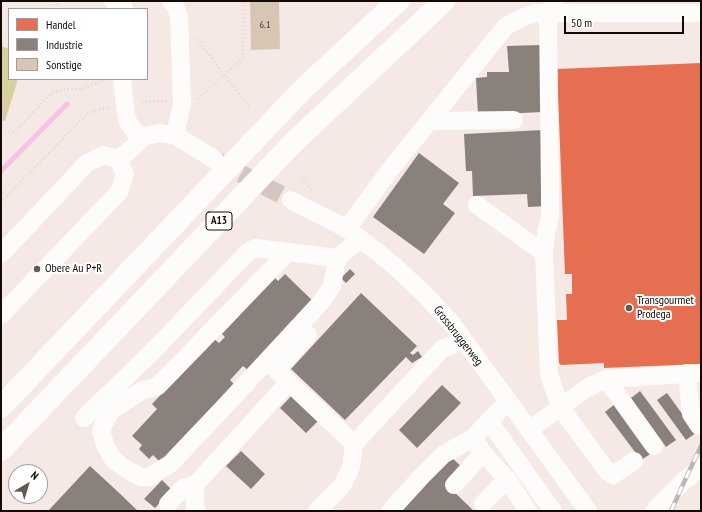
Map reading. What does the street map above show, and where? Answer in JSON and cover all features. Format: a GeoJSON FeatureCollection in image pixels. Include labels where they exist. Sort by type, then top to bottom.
{"type":"FeatureCollection","features":[{"type":"Feature","properties":{"kind":"highway","name":"A13"},"geometry":{"type":"LineString","coordinates":[[1,407],[303,89],[398,1]]}},
{"type":"Feature","properties":{"kind":"highway","name":"A13"},"geometry":{"type":"LineString","coordinates":[[1,450],[293,143],[444,1]]}},
{"type":"Feature","properties":{"kind":"street"},"geometry":{"type":"LineString","coordinates":[[171,1],[179,16],[182,104],[175,135]]}},
{"type":"Feature","properties":{"kind":"street"},"geometry":{"type":"LineString","coordinates":[[551,7],[550,217],[544,253],[549,374],[560,407],[607,471],[613,475],[634,461]]}},
{"type":"Feature","properties":{"kind":"street"},"geometry":{"type":"LineString","coordinates":[[288,252],[158,386],[141,391],[112,410],[104,423],[101,432],[106,447],[113,459],[124,468],[141,477],[149,477],[170,464],[323,300],[332,286],[337,258],[353,234],[389,171],[506,26],[521,18],[551,7],[696,13]]}},
{"type":"Feature","properties":{"kind":"street"},"geometry":{"type":"LineString","coordinates":[[122,80],[128,122],[134,131],[143,137]]}},
{"type":"Feature","properties":{"kind":"street"},"geometry":{"type":"LineString","coordinates":[[430,121],[514,120]]}},
{"type":"Feature","properties":{"kind":"street"},"geometry":{"type":"LineString","coordinates":[[118,159],[143,137],[159,133],[175,135],[215,160]]}},
{"type":"Feature","properties":{"kind":"street"},"geometry":{"type":"LineString","coordinates":[[1,254],[87,163],[102,155],[118,159]]}},
{"type":"Feature","properties":{"kind":"street"},"geometry":{"type":"LineString","coordinates":[[2,310],[119,192],[125,174],[118,159]]}},
{"type":"Feature","properties":{"kind":"street","name":"Grossbruggerweg"},"geometry":{"type":"LineString","coordinates":[[291,200],[353,234],[400,271],[426,296],[453,326],[588,511]]}},
{"type":"Feature","properties":{"kind":"street"},"geometry":{"type":"LineString","coordinates":[[477,204],[544,253]]}},
{"type":"Feature","properties":{"kind":"street"},"geometry":{"type":"LineString","coordinates":[[84,418],[249,251],[255,248],[337,258]]}},
{"type":"Feature","properties":{"kind":"street"},"geometry":{"type":"LineString","coordinates":[[317,325],[276,370],[354,444]]}},
{"type":"Feature","properties":{"kind":"street"},"geometry":{"type":"LineString","coordinates":[[317,511],[342,486],[351,467],[354,444],[442,349],[463,340]]}},
{"type":"Feature","properties":{"kind":"street"},"geometry":{"type":"LineString","coordinates":[[140,363],[158,386]]}},
{"type":"Feature","properties":{"kind":"street"},"geometry":{"type":"LineString","coordinates":[[529,430],[587,388],[606,378],[694,373],[690,414],[699,426]]}},
{"type":"Feature","properties":{"kind":"street"},"geometry":{"type":"LineString","coordinates":[[606,378],[654,446]]}},
{"type":"Feature","properties":{"kind":"street"},"geometry":{"type":"LineString","coordinates":[[168,504],[183,488],[195,486],[289,382]]}},
{"type":"Feature","properties":{"kind":"street"},"geometry":{"type":"LineString","coordinates":[[390,511],[444,454],[472,438],[508,401]]}},
{"type":"Feature","properties":{"kind":"street"},"geometry":{"type":"LineString","coordinates":[[489,421],[553,511]]}},
{"type":"Feature","properties":{"kind":"street"},"geometry":{"type":"LineString","coordinates":[[472,438],[483,453],[507,479],[528,511]]}},
{"type":"Feature","properties":{"kind":"street"},"geometry":{"type":"LineString","coordinates":[[454,484],[483,453]]}},
{"type":"Feature","properties":{"kind":"street"},"geometry":{"type":"LineString","coordinates":[[661,509],[685,480],[701,467]]}},
{"type":"Feature","properties":{"kind":"street"},"geometry":{"type":"LineString","coordinates":[[483,504],[507,479]]}},
{"type":"Feature","properties":{"kind":"street"},"geometry":{"type":"LineString","coordinates":[[195,486],[195,508],[197,511]]}},
{"type":"Feature","properties":{"kind":"path"},"geometry":{"type":"LineString","coordinates":[[1,202],[88,113],[124,102],[171,101],[182,104],[198,98],[243,58],[244,1]]}},
{"type":"Feature","properties":{"kind":"path"},"geometry":{"type":"LineString","coordinates":[[196,38],[250,108]]}},
{"type":"Feature","properties":{"kind":"path"},"geometry":{"type":"LineString","coordinates":[[1,135],[15,131],[52,93],[66,89],[81,89],[105,80]]}},
{"type":"Feature","properties":{"kind":"path"},"geometry":{"type":"LineString","coordinates":[[301,177],[318,197]]}},
{"type":"Feature","properties":{"kind":"path"},"geometry":{"type":"LineString","coordinates":[[2,190],[7,195]]}},
{"type":"Feature","properties":{"kind":"shaded area"},"geometry":{"type":"Polygon","coordinates":[[[1,46],[8,49],[8,80],[18,80],[5,121],[1,121],[1,46]]]}},
{"type":"Feature","properties":{"kind":"building: Handel"},"geometry":{"type":"Polygon","coordinates":[[[701,63],[701,364],[604,368],[604,363],[561,365],[559,363],[557,320],[567,320],[566,294],[572,294],[572,274],[565,274],[557,69],[701,63]]]}},
{"type":"Feature","properties":{"kind":"building: Industrie"},"geometry":{"type":"Polygon","coordinates":[[[541,45],[543,112],[478,115],[476,78],[487,77],[487,72],[509,72],[507,46],[541,45]]]}},
{"type":"Feature","properties":{"kind":"building: Industrie"},"geometry":{"type":"Polygon","coordinates":[[[543,130],[547,206],[528,207],[527,194],[473,196],[472,171],[466,171],[464,134],[543,130]]]}},
{"type":"Feature","properties":{"kind":"building: Industrie"},"geometry":{"type":"Polygon","coordinates":[[[419,153],[459,183],[443,204],[455,213],[424,254],[373,217],[419,153]]]}},
{"type":"Feature","properties":{"kind":"building: Industrie"},"geometry":{"type":"Polygon","coordinates":[[[350,269],[355,274],[346,283],[341,278],[350,269]]]}},
{"type":"Feature","properties":{"kind":"building: Industrie"},"geometry":{"type":"Polygon","coordinates":[[[285,274],[314,302],[249,371],[243,366],[230,380],[236,386],[162,464],[153,455],[149,459],[139,449],[142,445],[132,436],[157,409],[152,404],[214,339],[219,343],[225,337],[222,334],[275,278],[278,281],[285,274]]]}},
{"type":"Feature","properties":{"kind":"building: Industrie"},"geometry":{"type":"Polygon","coordinates":[[[361,293],[417,346],[410,353],[413,355],[418,351],[422,357],[412,363],[406,357],[345,420],[291,369],[361,293]]]}},
{"type":"Feature","properties":{"kind":"building: Industrie"},"geometry":{"type":"Polygon","coordinates":[[[442,385],[461,403],[417,448],[399,430],[442,385]]]}},
{"type":"Feature","properties":{"kind":"building: Industrie"},"geometry":{"type":"Polygon","coordinates":[[[640,391],[676,440],[666,447],[631,398],[640,391]]]}},
{"type":"Feature","properties":{"kind":"building: Industrie"},"geometry":{"type":"Polygon","coordinates":[[[667,393],[696,433],[686,440],[657,400],[667,393]]]}},
{"type":"Feature","properties":{"kind":"building: Industrie"},"geometry":{"type":"Polygon","coordinates":[[[293,394],[320,419],[306,433],[280,408],[293,394]]]}},
{"type":"Feature","properties":{"kind":"building: Industrie"},"geometry":{"type":"Polygon","coordinates":[[[615,404],[652,453],[641,460],[605,412],[615,404]]]}},
{"type":"Feature","properties":{"kind":"building: Industrie"},"geometry":{"type":"Polygon","coordinates":[[[241,451],[265,474],[251,489],[226,466],[241,451]]]}},
{"type":"Feature","properties":{"kind":"building: Industrie"},"geometry":{"type":"Polygon","coordinates":[[[450,456],[463,468],[447,485],[474,511],[397,511],[450,456]]]}},
{"type":"Feature","properties":{"kind":"building: Industrie"},"geometry":{"type":"Polygon","coordinates":[[[90,466],[116,490],[138,511],[48,511],[90,466]]]}},
{"type":"Feature","properties":{"kind":"building: Industrie"},"geometry":{"type":"Polygon","coordinates":[[[162,480],[172,490],[155,508],[144,499],[162,480]]]}},
{"type":"Feature","properties":{"kind":"building: Sonstige"},"geometry":{"type":"Polygon","coordinates":[[[250,1],[279,1],[280,49],[251,50],[250,1]]]}},
{"type":"Feature","properties":{"kind":"waterway"},"geometry":{"type":"LineString","coordinates":[[1,171],[67,104]]}},
{"type":"Feature","properties":{"kind":"tunnel"},"geometry":{"type":"LineString","coordinates":[[217,161],[291,200]]}},
{"type":"Feature","properties":{"kind":"railway"},"geometry":{"type":"LineString","coordinates":[[671,511],[701,446]]}},
{"type":"Feature","properties":{"kind":"place","name":"Obere Au P+R"},"geometry":{"type":"Point","coordinates":[37,269]}},
{"type":"Feature","properties":{"kind":"place","name":"Transgourmet Prodega"},"geometry":{"type":"Point","coordinates":[629,308]}}]}
